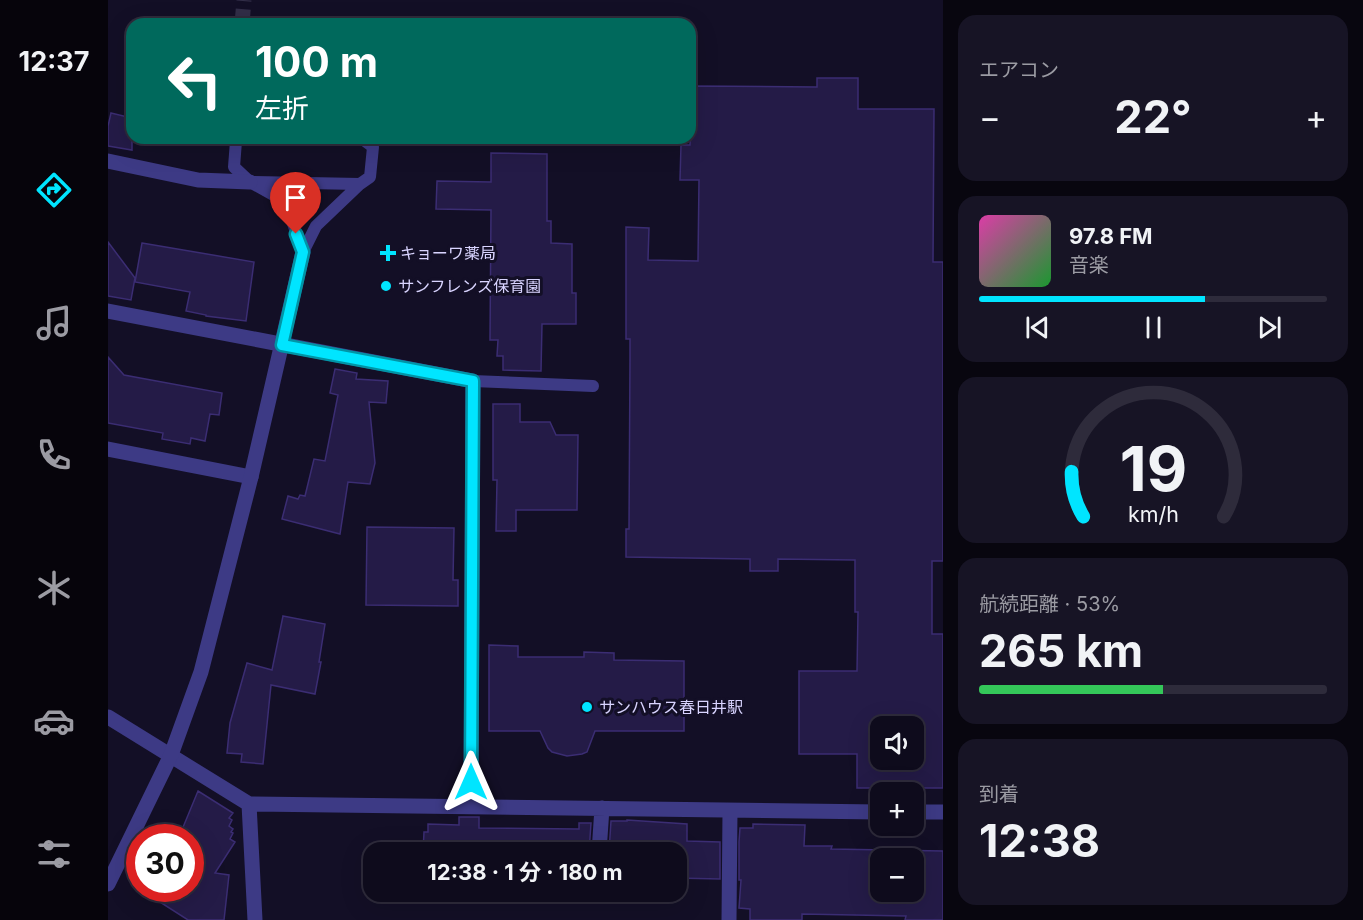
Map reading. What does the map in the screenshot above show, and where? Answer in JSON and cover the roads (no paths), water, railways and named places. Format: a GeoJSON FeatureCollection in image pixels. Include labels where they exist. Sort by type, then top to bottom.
{"type":"FeatureCollection","features":[{"type":"Feature","properties":{"kind":"street"},"geometry":{"type":"LineString","coordinates":[[108,161],[198,180],[250,182]]}},
{"type":"Feature","properties":{"kind":"street"},"geometry":{"type":"LineString","coordinates":[[108,885],[171,755],[201,672],[251,477],[303,252]]}},
{"type":"Feature","properties":{"kind":"street"},"geometry":{"type":"LineString","coordinates":[[108,311],[473,381],[471,806]]}},
{"type":"Feature","properties":{"kind":"street"},"geometry":{"type":"LineString","coordinates":[[108,449],[251,477]]}},
{"type":"Feature","properties":{"kind":"street"},"geometry":{"type":"LineString","coordinates":[[108,717],[249,804],[870,812]]}},
{"type":"Feature","properties":{"kind":"street"},"geometry":{"type":"LineString","coordinates":[[249,804],[255,920]]}},
{"type":"Feature","properties":{"kind":"street"},"geometry":{"type":"LineString","coordinates":[[600,842],[602,808]]}},
{"type":"Feature","properties":{"kind":"street"},"geometry":{"type":"LineString","coordinates":[[729,920],[730,811]]}},
{"type":"Feature","properties":{"kind":"street"},"geometry":{"type":"LineString","coordinates":[[924,812],[943,812]]}},
{"type":"Feature","properties":{"kind":"lane"},"geometry":{"type":"LineString","coordinates":[[236,144],[234,167],[250,182],[277,197],[290,215],[303,252]]}},
{"type":"Feature","properties":{"kind":"lane"},"geometry":{"type":"LineString","coordinates":[[303,252],[316,226],[370,177],[373,147],[369,144]]}},
{"type":"Feature","properties":{"kind":"lane"},"geometry":{"type":"LineString","coordinates":[[250,182],[360,184]]}},
{"type":"Feature","properties":{"kind":"lane"},"geometry":{"type":"LineString","coordinates":[[473,381],[593,386]]}},
{"type":"Feature","properties":{"kind":"tunnel"},"geometry":{"type":"LineString","coordinates":[[242,18],[244,0]]}},
{"type":"Feature","properties":{"kind":"place","name":"キョーワ薬局"},"geometry":{"type":"Point","coordinates":[388,253]}},
{"type":"Feature","properties":{"kind":"place","name":"サンフレンズ保育園"},"geometry":{"type":"Point","coordinates":[386,286]}},
{"type":"Feature","properties":{"kind":"place","name":"サンハウス春日井駅"},"geometry":{"type":"Point","coordinates":[587,707]}}]}
